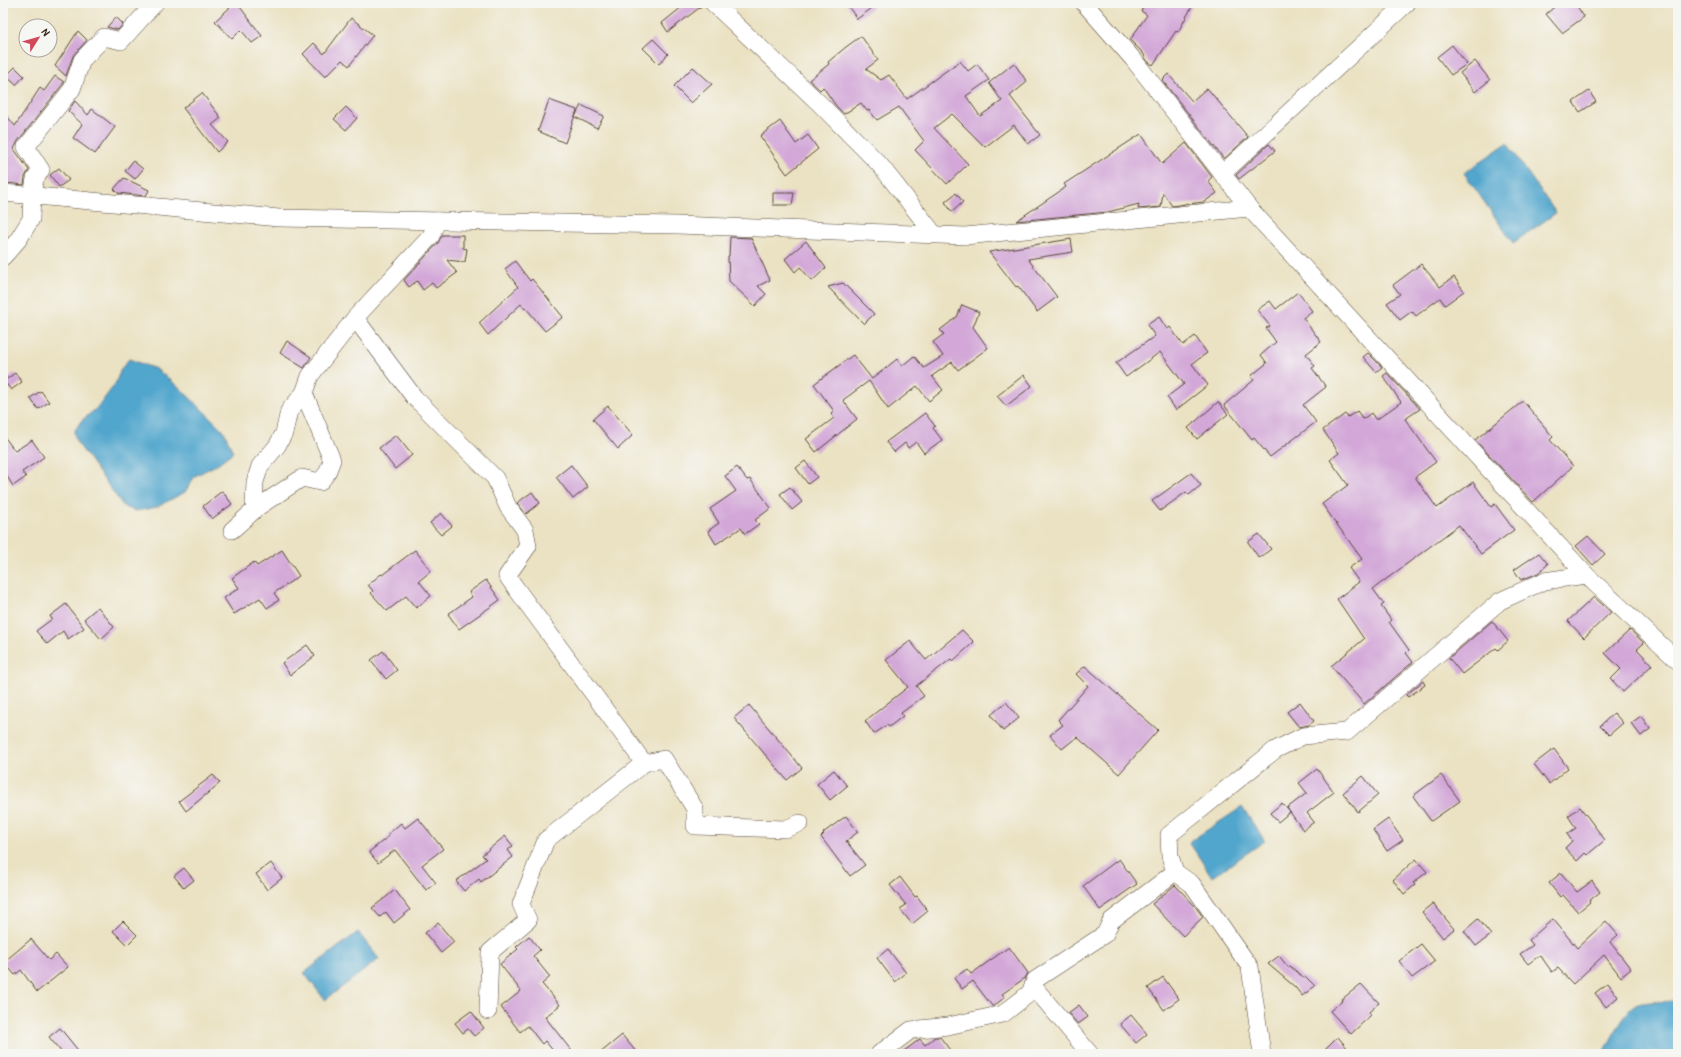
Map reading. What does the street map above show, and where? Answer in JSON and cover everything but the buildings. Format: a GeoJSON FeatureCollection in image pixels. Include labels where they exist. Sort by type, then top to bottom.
{"type":"FeatureCollection","features":[{"type":"Feature","properties":{"kind":"street"},"geometry":{"type":"LineString","coordinates":[[3,257],[18,240],[31,220],[32,195],[35,179],[41,170],[26,147],[72,89],[82,60],[104,36],[121,41],[155,3]]}},
{"type":"Feature","properties":{"kind":"street"},"geometry":{"type":"LineString","coordinates":[[712,3],[819,103],[880,165],[934,234]]}},
{"type":"Feature","properties":{"kind":"street"},"geometry":{"type":"LineString","coordinates":[[1084,3],[1133,59],[1249,208],[1586,575],[1678,661]]}},
{"type":"Feature","properties":{"kind":"street"},"geometry":{"type":"LineString","coordinates":[[1222,174],[1407,3]]}},
{"type":"Feature","properties":{"kind":"street"},"geometry":{"type":"LineString","coordinates":[[3,193],[279,218],[677,226],[965,236],[1249,208]]}},
{"type":"Feature","properties":{"kind":"street"},"geometry":{"type":"LineString","coordinates":[[258,507],[254,504],[255,482],[260,466],[277,446],[284,433],[289,411],[304,393],[310,376],[355,318],[430,236],[437,221]]}},
{"type":"Feature","properties":{"kind":"street"},"geometry":{"type":"LineString","coordinates":[[355,318],[414,397],[495,478],[508,507],[525,530],[528,546],[507,576],[644,763]]}},
{"type":"Feature","properties":{"kind":"street"},"geometry":{"type":"LineString","coordinates":[[232,530],[258,507],[302,478],[320,482],[327,473],[332,460],[304,393]]}},
{"type":"Feature","properties":{"kind":"street"},"geometry":{"type":"LineString","coordinates":[[1262,1054],[1250,967],[1192,884],[1175,872],[1170,856],[1169,835],[1275,750],[1303,736],[1348,732],[1500,601],[1544,581],[1586,575]]}},
{"type":"Feature","properties":{"kind":"street"},"geometry":{"type":"LineString","coordinates":[[488,1011],[490,952],[528,920],[521,904],[546,840],[644,763],[664,759],[695,809],[695,826],[784,829],[800,823]]}},
{"type":"Feature","properties":{"kind":"street"},"geometry":{"type":"LineString","coordinates":[[880,1054],[911,1030],[948,1026],[1003,1014],[1030,993],[1035,980],[1105,934],[1111,922],[1175,872]]}},
{"type":"Feature","properties":{"kind":"street"},"geometry":{"type":"LineString","coordinates":[[1033,986],[1090,1054]]}},
{"type":"Feature","properties":{"kind":"water"},"geometry":{"type":"Polygon","coordinates":[[[1507,143],[1556,213],[1513,243],[1464,173],[1507,143]]]}},
{"type":"Feature","properties":{"kind":"water"},"geometry":{"type":"Polygon","coordinates":[[[129,359],[156,369],[180,388],[224,431],[233,452],[216,465],[195,476],[185,492],[157,507],[136,511],[124,507],[76,441],[74,432],[81,421],[98,407],[115,384],[121,369],[129,359]]]}},
{"type":"Feature","properties":{"kind":"water"},"geometry":{"type":"Polygon","coordinates":[[[1242,807],[1265,841],[1212,877],[1189,842],[1242,807]]]}},
{"type":"Feature","properties":{"kind":"water"},"geometry":{"type":"Polygon","coordinates":[[[358,932],[379,959],[325,1000],[304,973],[358,932]]]}},
{"type":"Feature","properties":{"kind":"water"},"geometry":{"type":"Polygon","coordinates":[[[1673,1001],[1678,1004],[1678,1054],[1603,1054],[1618,1026],[1633,1007],[1646,1002],[1673,1001]]]}}]}
